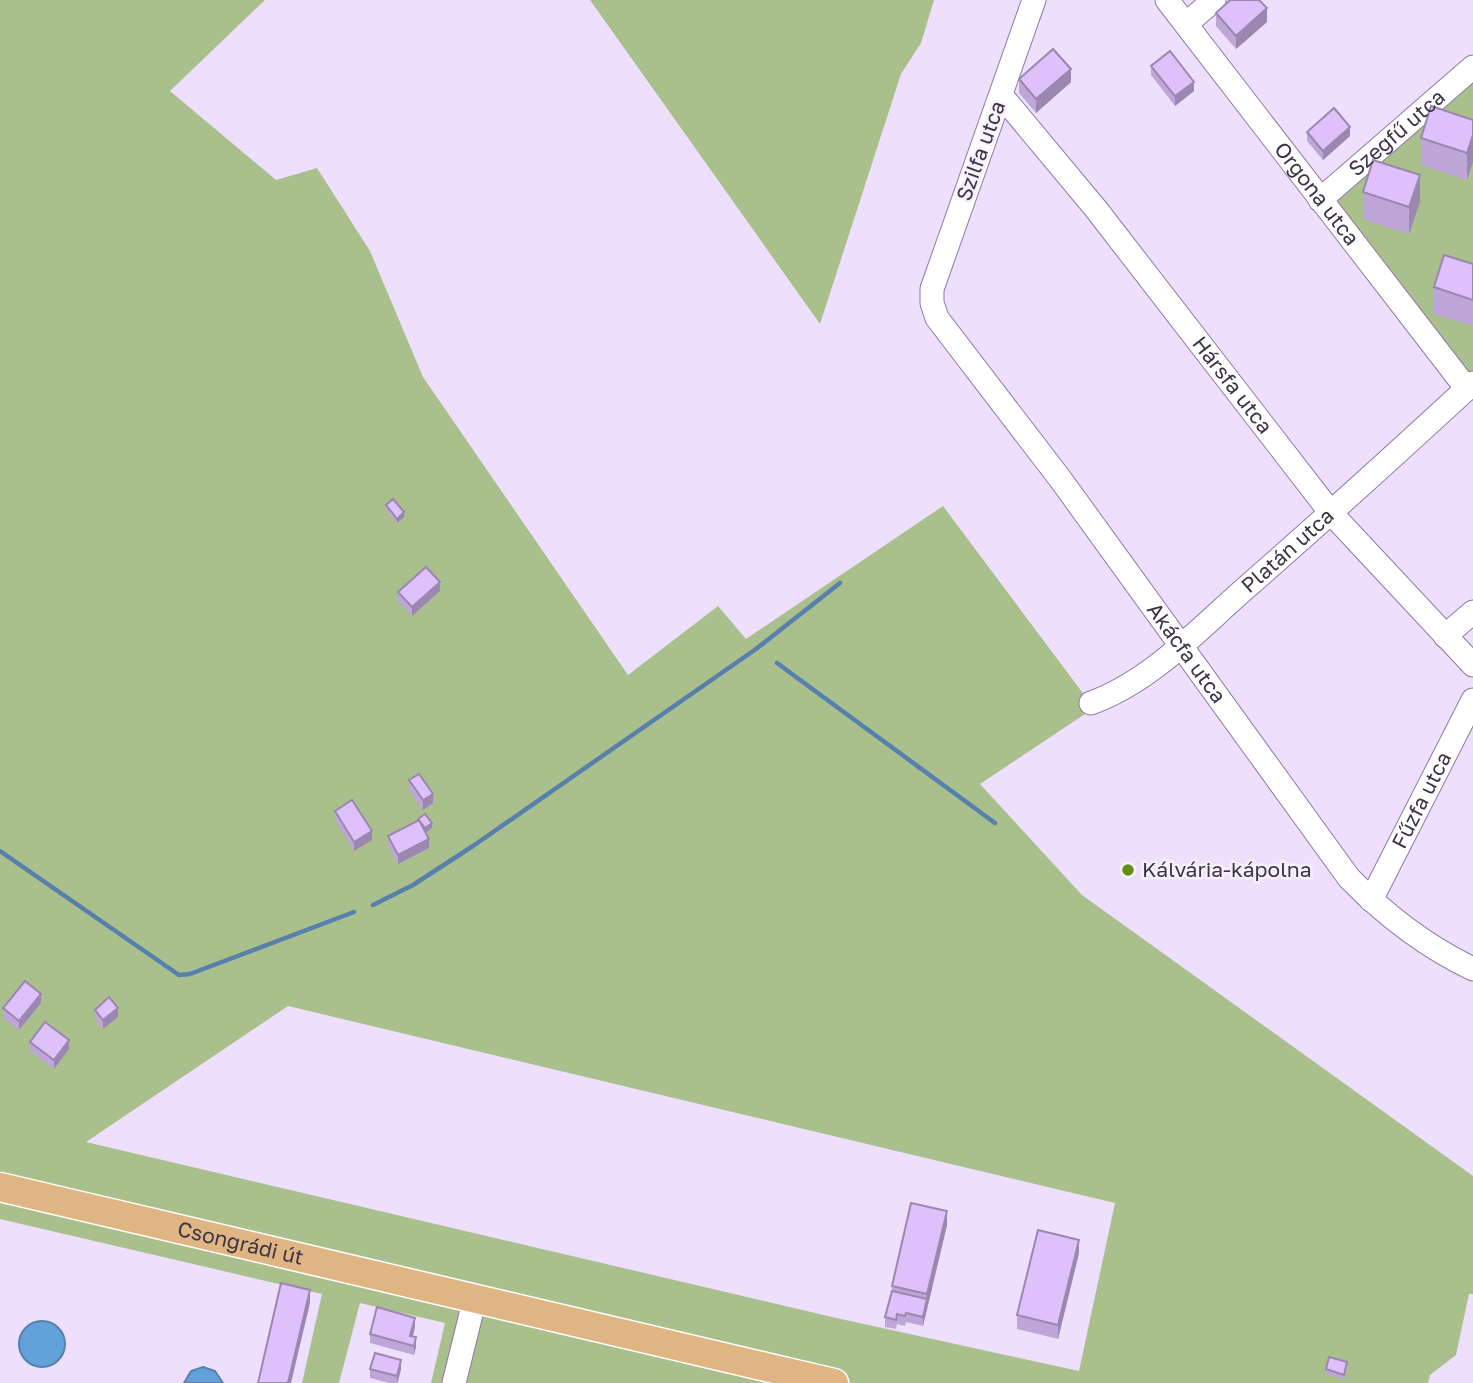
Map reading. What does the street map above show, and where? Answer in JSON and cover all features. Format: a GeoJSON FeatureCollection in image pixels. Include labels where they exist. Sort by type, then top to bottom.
{"type":"FeatureCollection","features":[{"type":"Feature","properties":{"kind":"main road","name":"Csongrádi út"},"geometry":{"type":"LineString","coordinates":[[3,1188],[834,1383]]}},
{"type":"Feature","properties":{"kind":"street","name":"Szilfa utca"},"geometry":{"type":"LineString","coordinates":[[932,303],[932,289],[1034,0]]}},
{"type":"Feature","properties":{"kind":"street","name":"Orgona utca"},"geometry":{"type":"LineString","coordinates":[[1167,0],[1320,200],[1470,386]]}},
{"type":"Feature","properties":{"kind":"street"},"geometry":{"type":"LineString","coordinates":[[1186,24],[1213,0]]}},
{"type":"Feature","properties":{"kind":"street","name":"Szegfű utca"},"geometry":{"type":"LineString","coordinates":[[1320,200],[1473,67]]}},
{"type":"Feature","properties":{"kind":"street","name":"Hársfa utca"},"geometry":{"type":"LineString","coordinates":[[1001,94],[1096,209],[1331,513],[1473,665]]}},
{"type":"Feature","properties":{"kind":"street","name":"Akácfa utca"},"geometry":{"type":"LineString","coordinates":[[932,303],[937,318],[1061,480],[1329,853],[1371,900],[1409,932],[1473,968]]}},
{"type":"Feature","properties":{"kind":"street","name":"Platán utca"},"geometry":{"type":"LineString","coordinates":[[1091,703],[1122,691],[1181,645],[1470,386]]}},
{"type":"Feature","properties":{"kind":"street"},"geometry":{"type":"LineString","coordinates":[[1445,636],[1473,612]]}},
{"type":"Feature","properties":{"kind":"street","name":"Fűzfa utca"},"geometry":{"type":"LineString","coordinates":[[1371,900],[1473,700]]}},
{"type":"Feature","properties":{"kind":"street"},"geometry":{"type":"LineString","coordinates":[[454,1383],[475,1298]]}},
{"type":"Feature","properties":{"kind":"green space"},"geometry":{"type":"Polygon","coordinates":[[[0,0],[265,0],[170,91],[276,180],[317,168],[370,251],[423,377],[628,675],[718,606],[746,639],[943,506],[1094,708],[980,784],[1082,895],[1473,1176],[1473,1294],[1469,1294],[1456,1355],[1430,1375],[1428,1383],[431,1383],[445,1323],[360,1303],[339,1383],[302,1383],[322,1294],[0,1219],[0,0]],[[288,1006],[86,1142],[832,1317],[1079,1371],[1115,1203],[288,1006]]]}},
{"type":"Feature","properties":{"kind":"green space"},"geometry":{"type":"Polygon","coordinates":[[[590,0],[934,0],[921,43],[901,74],[820,324],[590,0]]]}},
{"type":"Feature","properties":{"kind":"green space"},"geometry":{"type":"Polygon","coordinates":[[[1473,67],[1473,383],[1320,200],[1473,67]]]}},
{"type":"Feature","properties":{"kind":"water"},"geometry":{"type":"Polygon","coordinates":[[[42,1321],[59,1327],[65,1344],[59,1361],[42,1367],[25,1361],[19,1344],[25,1327],[42,1321]]]}},
{"type":"Feature","properties":{"kind":"water"},"geometry":{"type":"Polygon","coordinates":[[[203,1367],[215,1371],[223,1383],[184,1383],[191,1371],[203,1367]]]}},
{"type":"Feature","properties":{"kind":"building"},"geometry":{"type":"Polygon","coordinates":[[[1230,0],[1259,0],[1267,8],[1236,36],[1216,13],[1230,0]]]}},
{"type":"Feature","properties":{"kind":"building"},"geometry":{"type":"Polygon","coordinates":[[[1053,49],[1071,69],[1036,99],[1019,79],[1053,49]]]}},
{"type":"Feature","properties":{"kind":"building"},"geometry":{"type":"Polygon","coordinates":[[[1170,51],[1194,82],[1175,96],[1151,66],[1170,51]]]}},
{"type":"Feature","properties":{"kind":"building"},"geometry":{"type":"Polygon","coordinates":[[[1431,106],[1473,120],[1473,135],[1467,153],[1421,138],[1431,106]]]}},
{"type":"Feature","properties":{"kind":"building"},"geometry":{"type":"Polygon","coordinates":[[[1334,108],[1350,127],[1323,151],[1307,132],[1334,108]]]}},
{"type":"Feature","properties":{"kind":"building"},"geometry":{"type":"Polygon","coordinates":[[[1373,160],[1420,175],[1409,207],[1363,192],[1373,160]]]}},
{"type":"Feature","properties":{"kind":"building"},"geometry":{"type":"Polygon","coordinates":[[[1444,255],[1473,264],[1473,300],[1434,287],[1444,255]]]}},
{"type":"Feature","properties":{"kind":"building"},"geometry":{"type":"Polygon","coordinates":[[[393,499],[404,512],[397,519],[386,505],[393,499]]]}},
{"type":"Feature","properties":{"kind":"building"},"geometry":{"type":"Polygon","coordinates":[[[426,567],[440,582],[412,607],[398,592],[426,567]]]}},
{"type":"Feature","properties":{"kind":"building"},"geometry":{"type":"Polygon","coordinates":[[[419,774],[433,794],[423,800],[409,780],[419,774]]]}},
{"type":"Feature","properties":{"kind":"building"},"geometry":{"type":"Polygon","coordinates":[[[352,800],[372,831],[354,842],[335,811],[352,800]]]}},
{"type":"Feature","properties":{"kind":"building"},"geometry":{"type":"Polygon","coordinates":[[[425,814],[432,823],[425,828],[418,819],[425,814]]]}},
{"type":"Feature","properties":{"kind":"building"},"geometry":{"type":"Polygon","coordinates":[[[419,820],[429,839],[398,855],[388,836],[419,820]]]}},
{"type":"Feature","properties":{"kind":"building"},"geometry":{"type":"Polygon","coordinates":[[[25,981],[41,994],[19,1021],[3,1008],[25,981]]]}},
{"type":"Feature","properties":{"kind":"building"},"geometry":{"type":"Polygon","coordinates":[[[109,997],[118,1008],[103,1020],[95,1010],[109,997]]]}},
{"type":"Feature","properties":{"kind":"building"},"geometry":{"type":"Polygon","coordinates":[[[45,1022],[69,1040],[54,1060],[30,1042],[45,1022]]]}},
{"type":"Feature","properties":{"kind":"building"},"geometry":{"type":"Polygon","coordinates":[[[911,1203],[947,1211],[927,1294],[892,1286],[911,1203]]]}},
{"type":"Feature","properties":{"kind":"building"},"geometry":{"type":"Polygon","coordinates":[[[1038,1230],[1079,1240],[1058,1325],[1017,1315],[1038,1230]]]}},
{"type":"Feature","properties":{"kind":"building"},"geometry":{"type":"Polygon","coordinates":[[[281,1283],[310,1290],[288,1383],[258,1383],[281,1283]]]}},
{"type":"Feature","properties":{"kind":"building"},"geometry":{"type":"Polygon","coordinates":[[[892,1291],[927,1299],[923,1317],[906,1313],[905,1316],[897,1314],[896,1320],[885,1317],[892,1291]]]}},
{"type":"Feature","properties":{"kind":"building"},"geometry":{"type":"Polygon","coordinates":[[[377,1307],[415,1318],[410,1336],[416,1337],[414,1346],[370,1334],[377,1307]]]}},
{"type":"Feature","properties":{"kind":"building"},"geometry":{"type":"Polygon","coordinates":[[[375,1353],[401,1360],[397,1376],[370,1369],[375,1353]]]}},
{"type":"Feature","properties":{"kind":"building"},"geometry":{"type":"Polygon","coordinates":[[[1329,1357],[1347,1362],[1344,1375],[1326,1369],[1329,1357]]]}},
{"type":"Feature","properties":{"kind":"waterway"},"geometry":{"type":"LineString","coordinates":[[373,905],[413,885],[473,846],[756,649],[840,583]]}},
{"type":"Feature","properties":{"kind":"waterway"},"geometry":{"type":"LineString","coordinates":[[777,663],[995,823]]}},
{"type":"Feature","properties":{"kind":"waterway"},"geometry":{"type":"LineString","coordinates":[[0,851],[179,975],[190,974],[354,912]]}},
{"type":"Feature","properties":{"kind":"place","name":"Kálvária-kápolna"},"geometry":{"type":"Point","coordinates":[1128,870]}}]}
